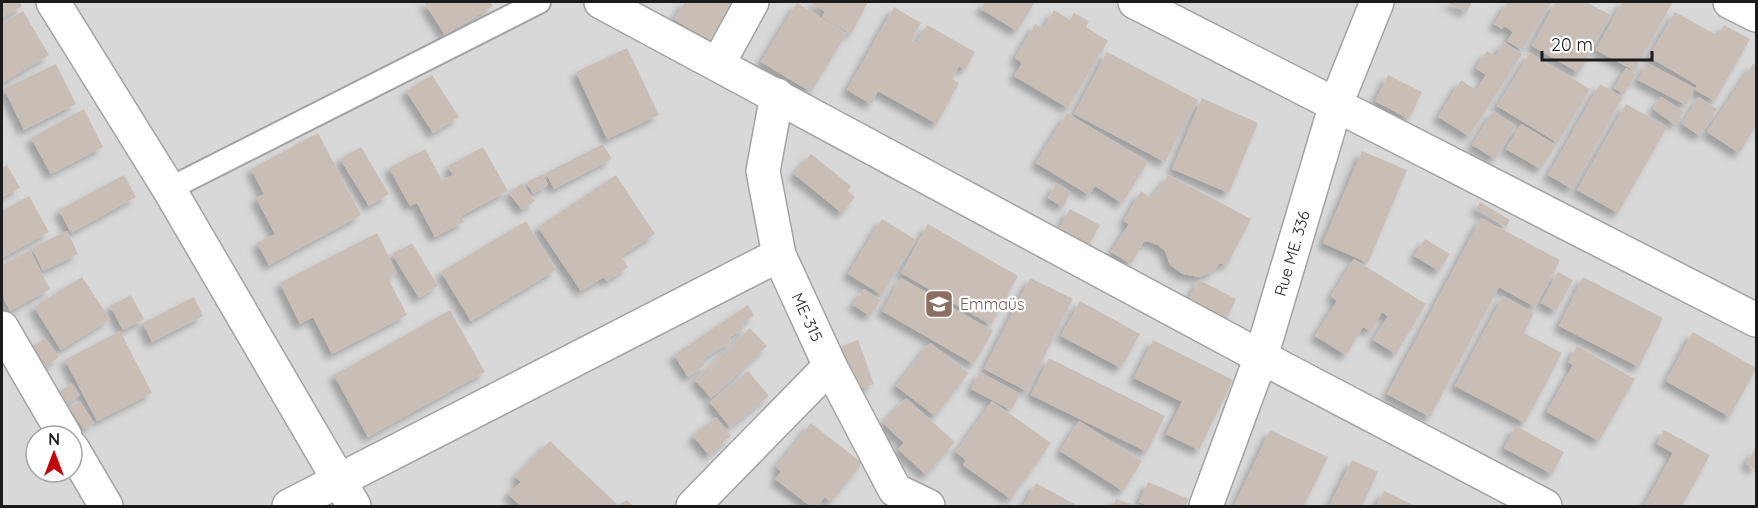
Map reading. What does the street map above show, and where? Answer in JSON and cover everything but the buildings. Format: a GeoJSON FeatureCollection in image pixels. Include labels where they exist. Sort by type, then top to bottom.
{"type":"FeatureCollection","features":[{"type":"Feature","properties":{"kind":"street"},"geometry":{"type":"LineString","coordinates":[[53,2],[168,189],[346,494]]}},
{"type":"Feature","properties":{"kind":"street"},"geometry":{"type":"LineString","coordinates":[[601,2],[1545,507]]}},
{"type":"Feature","properties":{"kind":"street"},"geometry":{"type":"LineString","coordinates":[[718,64],[752,2]]}},
{"type":"Feature","properties":{"kind":"street"},"geometry":{"type":"LineString","coordinates":[[1136,2],[1756,320]]}},
{"type":"Feature","properties":{"kind":"street","name":"Rue ME. 336"},"geometry":{"type":"LineString","coordinates":[[1206,507],[1261,357],[1336,104],[1377,2]]}},
{"type":"Feature","properties":{"kind":"street"},"geometry":{"type":"LineString","coordinates":[[1730,2],[1756,15]]}},
{"type":"Feature","properties":{"kind":"street","name":"ME-315"},"geometry":{"type":"LineString","coordinates":[[777,95],[763,171],[779,255],[889,498],[928,507]]}},
{"type":"Feature","properties":{"kind":"street"},"geometry":{"type":"LineString","coordinates":[[290,507],[346,494],[779,255]]}},
{"type":"Feature","properties":{"kind":"street"},"geometry":{"type":"LineString","coordinates":[[2,328],[58,424]]}},
{"type":"Feature","properties":{"kind":"street"},"geometry":{"type":"LineString","coordinates":[[693,507],[830,366]]}},
{"type":"Feature","properties":{"kind":"street"},"geometry":{"type":"LineString","coordinates":[[84,469],[106,507]]}},
{"type":"Feature","properties":{"kind":"lane"},"geometry":{"type":"LineString","coordinates":[[168,189],[538,2]]}},
{"type":"Feature","properties":{"kind":"shaded area"},"geometry":{"type":"Polygon","coordinates":[[[2,2],[1756,2],[1756,506],[2,506],[2,2]]]}},
{"type":"Feature","properties":{"kind":"place","name":"Emmaüs"},"geometry":{"type":"Point","coordinates":[939,304]}}]}
